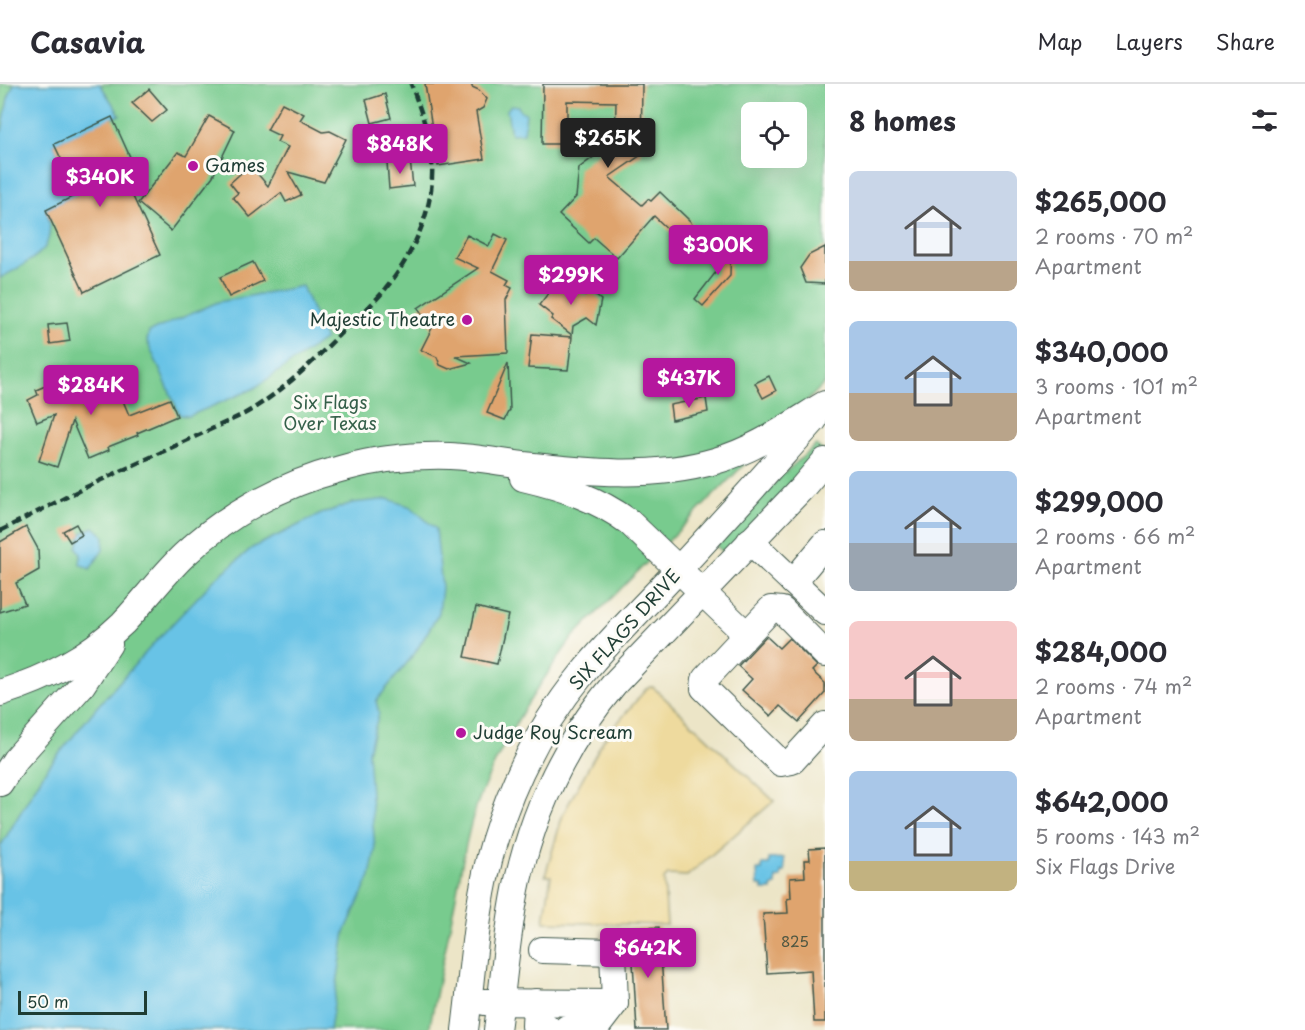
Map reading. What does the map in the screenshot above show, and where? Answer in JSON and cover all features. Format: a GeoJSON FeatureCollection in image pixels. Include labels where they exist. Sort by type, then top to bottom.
{"type":"FeatureCollection","features":[{"type":"Feature","properties":{"kind":"street"},"geometry":{"type":"LineString","coordinates":[[0,693],[35,681],[76,661],[103,641],[184,555],[213,531],[251,506],[302,481],[342,468],[409,457],[448,456],[614,472],[687,468],[749,450],[825,406]]}},
{"type":"Feature","properties":{"kind":"street","name":"SIX FLAGS DRIVE"},"geometry":{"type":"LineString","coordinates":[[465,1030],[484,881],[494,842],[511,794],[538,738],[580,676],[825,406]]}},
{"type":"Feature","properties":{"kind":"street"},"geometry":{"type":"LineString","coordinates":[[494,460],[519,477],[580,494],[629,522],[746,634]]}},
{"type":"Feature","properties":{"kind":"street","name":"SIX FLAGS DRIVE"},"geometry":{"type":"LineString","coordinates":[[497,1030],[512,910],[522,864],[534,823],[556,772],[596,706],[615,683],[802,488],[825,461]]}},
{"type":"Feature","properties":{"kind":"street"},"geometry":{"type":"LineString","coordinates":[[750,541],[825,612]]}},
{"type":"Feature","properties":{"kind":"street"},"geometry":{"type":"LineString","coordinates":[[793,582],[825,544]]}},
{"type":"Feature","properties":{"kind":"street"},"geometry":{"type":"LineString","coordinates":[[825,654],[782,610],[771,609],[705,680],[704,688],[781,764],[792,761],[825,725]]}},
{"type":"Feature","properties":{"kind":"street"},"geometry":{"type":"LineString","coordinates":[[0,783],[15,760],[82,685],[124,621]]}},
{"type":"Feature","properties":{"kind":"street"},"geometry":{"type":"LineString","coordinates":[[511,794],[534,823]]}},
{"type":"Feature","properties":{"kind":"street"},"geometry":{"type":"LineString","coordinates":[[536,1002],[535,1026],[596,1028],[615,1003],[613,952],[542,950]]}},
{"type":"Feature","properties":{"kind":"street"},"geometry":{"type":"LineString","coordinates":[[468,1001],[615,1003]]}},
{"type":"Feature","properties":{"kind":"green space","name":"Six Flags Over Texas"},"geometry":{"type":"Polygon","coordinates":[[[0,84],[825,84],[825,383],[573,637],[518,719],[495,762],[476,807],[464,851],[429,1030],[0,1030],[0,84]]]}},
{"type":"Feature","properties":{"kind":"green space"},"geometry":{"type":"Polygon","coordinates":[[[816,445],[823,451],[727,555],[716,546],[781,476],[816,445]]]}},
{"type":"Feature","properties":{"kind":"sand"},"geometry":{"type":"Polygon","coordinates":[[[650,687],[653,687],[774,801],[687,876],[668,875],[664,879],[667,925],[544,922],[551,876],[545,876],[563,814],[604,739],[650,687]]]}},
{"type":"Feature","properties":{"kind":"water"},"geometry":{"type":"Polygon","coordinates":[[[14,84],[100,84],[120,115],[54,144],[78,194],[46,210],[50,228],[45,247],[31,260],[0,278],[0,131],[2,131],[8,98],[14,84]]]}},
{"type":"Feature","properties":{"kind":"water"},"geometry":{"type":"Polygon","coordinates":[[[511,105],[518,106],[520,111],[526,113],[524,133],[511,134],[507,110],[511,105]]]}},
{"type":"Feature","properties":{"kind":"water"},"geometry":{"type":"Polygon","coordinates":[[[302,286],[325,339],[253,389],[189,416],[180,415],[147,341],[149,332],[218,302],[302,286]]]}},
{"type":"Feature","properties":{"kind":"water"},"geometry":{"type":"Polygon","coordinates":[[[388,499],[411,507],[436,529],[442,588],[439,613],[415,653],[376,701],[379,713],[368,752],[375,851],[370,876],[345,932],[330,1030],[0,1030],[0,847],[45,771],[96,708],[157,640],[214,580],[252,548],[321,514],[352,503],[388,499]]]}},
{"type":"Feature","properties":{"kind":"water"},"geometry":{"type":"Polygon","coordinates":[[[94,527],[104,536],[103,550],[90,569],[80,564],[81,555],[77,547],[82,533],[94,527]]]}},
{"type":"Feature","properties":{"kind":"water"},"geometry":{"type":"Polygon","coordinates":[[[784,858],[785,872],[781,872],[781,877],[776,878],[776,885],[772,886],[772,890],[763,890],[763,886],[758,886],[757,870],[762,870],[762,864],[769,864],[769,859],[784,858]]]}},
{"type":"Feature","properties":{"kind":"building"},"geometry":{"type":"Polygon","coordinates":[[[425,84],[472,84],[472,87],[479,90],[487,99],[483,108],[476,112],[484,159],[438,166],[425,84]]]}},
{"type":"Feature","properties":{"kind":"building"},"geometry":{"type":"Polygon","coordinates":[[[543,84],[642,84],[641,155],[609,177],[642,205],[648,199],[651,201],[660,192],[691,222],[694,231],[674,235],[654,216],[617,258],[594,238],[589,243],[559,215],[576,197],[579,168],[615,141],[616,102],[567,101],[567,144],[542,144],[543,84]]]}},
{"type":"Feature","properties":{"kind":"building"},"geometry":{"type":"Polygon","coordinates":[[[149,89],[167,110],[152,122],[132,103],[149,89]]]}},
{"type":"Feature","properties":{"kind":"building"},"geometry":{"type":"Polygon","coordinates":[[[385,94],[391,118],[372,123],[366,100],[385,94]]]}},
{"type":"Feature","properties":{"kind":"building"},"geometry":{"type":"Polygon","coordinates":[[[282,103],[304,114],[300,120],[323,132],[330,131],[346,139],[324,182],[288,172],[301,195],[286,202],[281,193],[250,217],[233,197],[238,193],[230,183],[250,165],[268,186],[288,147],[277,142],[280,136],[267,130],[282,103]]]}},
{"type":"Feature","properties":{"kind":"building","name":"Games"},"geometry":{"type":"Polygon","coordinates":[[[209,116],[235,130],[213,176],[171,231],[138,203],[178,152],[186,156],[209,116]]]}},
{"type":"Feature","properties":{"kind":"building"},"geometry":{"type":"Polygon","coordinates":[[[112,117],[135,168],[123,175],[160,255],[84,292],[46,210],[78,194],[54,144],[112,117]]]}},
{"type":"Feature","properties":{"kind":"building"},"geometry":{"type":"Polygon","coordinates":[[[410,160],[413,186],[389,189],[387,163],[410,160]]]}},
{"type":"Feature","properties":{"kind":"building","name":"Majestic Theatre"},"geometry":{"type":"Polygon","coordinates":[[[495,234],[507,240],[492,271],[509,280],[506,285],[512,288],[506,300],[508,353],[455,356],[471,363],[449,369],[440,365],[437,357],[421,350],[432,328],[418,308],[478,268],[454,257],[467,235],[489,246],[495,234]]]}},
{"type":"Feature","properties":{"kind":"building"},"geometry":{"type":"Polygon","coordinates":[[[728,237],[731,237],[730,276],[703,306],[695,299],[716,272],[728,237]]]}},
{"type":"Feature","properties":{"kind":"building"},"geometry":{"type":"Polygon","coordinates":[[[825,247],[825,284],[806,283],[800,268],[809,255],[825,247]]]}},
{"type":"Feature","properties":{"kind":"building"},"geometry":{"type":"Polygon","coordinates":[[[253,262],[263,281],[229,297],[220,277],[253,262]]]}},
{"type":"Feature","properties":{"kind":"building"},"geometry":{"type":"Polygon","coordinates":[[[560,278],[585,296],[589,290],[601,300],[596,325],[587,318],[573,326],[572,335],[551,319],[553,316],[539,305],[560,278]]]}},
{"type":"Feature","properties":{"kind":"building"},"geometry":{"type":"Polygon","coordinates":[[[67,323],[70,341],[50,344],[48,325],[67,323]]]}},
{"type":"Feature","properties":{"kind":"building"},"geometry":{"type":"Polygon","coordinates":[[[532,334],[572,337],[568,370],[528,368],[532,334]]]}},
{"type":"Feature","properties":{"kind":"building"},"geometry":{"type":"Polygon","coordinates":[[[508,363],[510,410],[505,420],[487,413],[508,363]]]}},
{"type":"Feature","properties":{"kind":"building"},"geometry":{"type":"Polygon","coordinates":[[[111,372],[129,415],[170,399],[177,416],[108,447],[109,450],[88,459],[72,421],[57,467],[39,461],[54,415],[37,422],[28,400],[38,395],[36,390],[71,375],[76,387],[111,372]]]}},
{"type":"Feature","properties":{"kind":"building"},"geometry":{"type":"Polygon","coordinates":[[[769,376],[776,391],[763,398],[755,383],[769,376]]]}},
{"type":"Feature","properties":{"kind":"building"},"geometry":{"type":"Polygon","coordinates":[[[706,398],[708,412],[672,420],[670,405],[706,398]]]}},
{"type":"Feature","properties":{"kind":"building"},"geometry":{"type":"Polygon","coordinates":[[[76,524],[82,535],[70,542],[63,531],[76,524]]]}},
{"type":"Feature","properties":{"kind":"building"},"geometry":{"type":"Polygon","coordinates":[[[26,527],[38,549],[39,570],[16,583],[25,604],[0,612],[0,542],[26,527]]]}},
{"type":"Feature","properties":{"kind":"building"},"geometry":{"type":"Polygon","coordinates":[[[476,607],[508,615],[497,664],[465,657],[476,607]]]}},
{"type":"Feature","properties":{"kind":"building"},"geometry":{"type":"Polygon","coordinates":[[[766,636],[779,648],[789,638],[817,666],[812,671],[825,683],[825,693],[799,722],[780,706],[771,716],[742,690],[752,679],[738,666],[766,636]]]}},
{"type":"Feature","properties":{"kind":"building"},"geometry":{"type":"Polygon","coordinates":[[[825,848],[825,1022],[814,1022],[811,970],[767,973],[763,914],[788,913],[787,899],[791,898],[790,878],[805,877],[804,860],[810,860],[809,849],[825,848]]]}},
{"type":"Feature","properties":{"kind":"building"},"geometry":{"type":"Polygon","coordinates":[[[659,927],[666,1030],[637,1030],[631,929],[659,927]]]}},
{"type":"Feature","properties":{"kind":"railway"},"geometry":{"type":"LineString","coordinates":[[0,531],[82,489],[258,406],[306,368],[377,299],[409,254],[423,224],[431,193],[432,165],[429,141],[411,84]]}},
{"type":"Feature","properties":{"kind":"place","name":"Games"},"geometry":{"type":"Point","coordinates":[193,166]}},
{"type":"Feature","properties":{"kind":"place","name":"Majestic Theatre"},"geometry":{"type":"Point","coordinates":[467,320]}},
{"type":"Feature","properties":{"kind":"place","name":"Judge Roy Scream"},"geometry":{"type":"Point","coordinates":[461,733]}}]}
